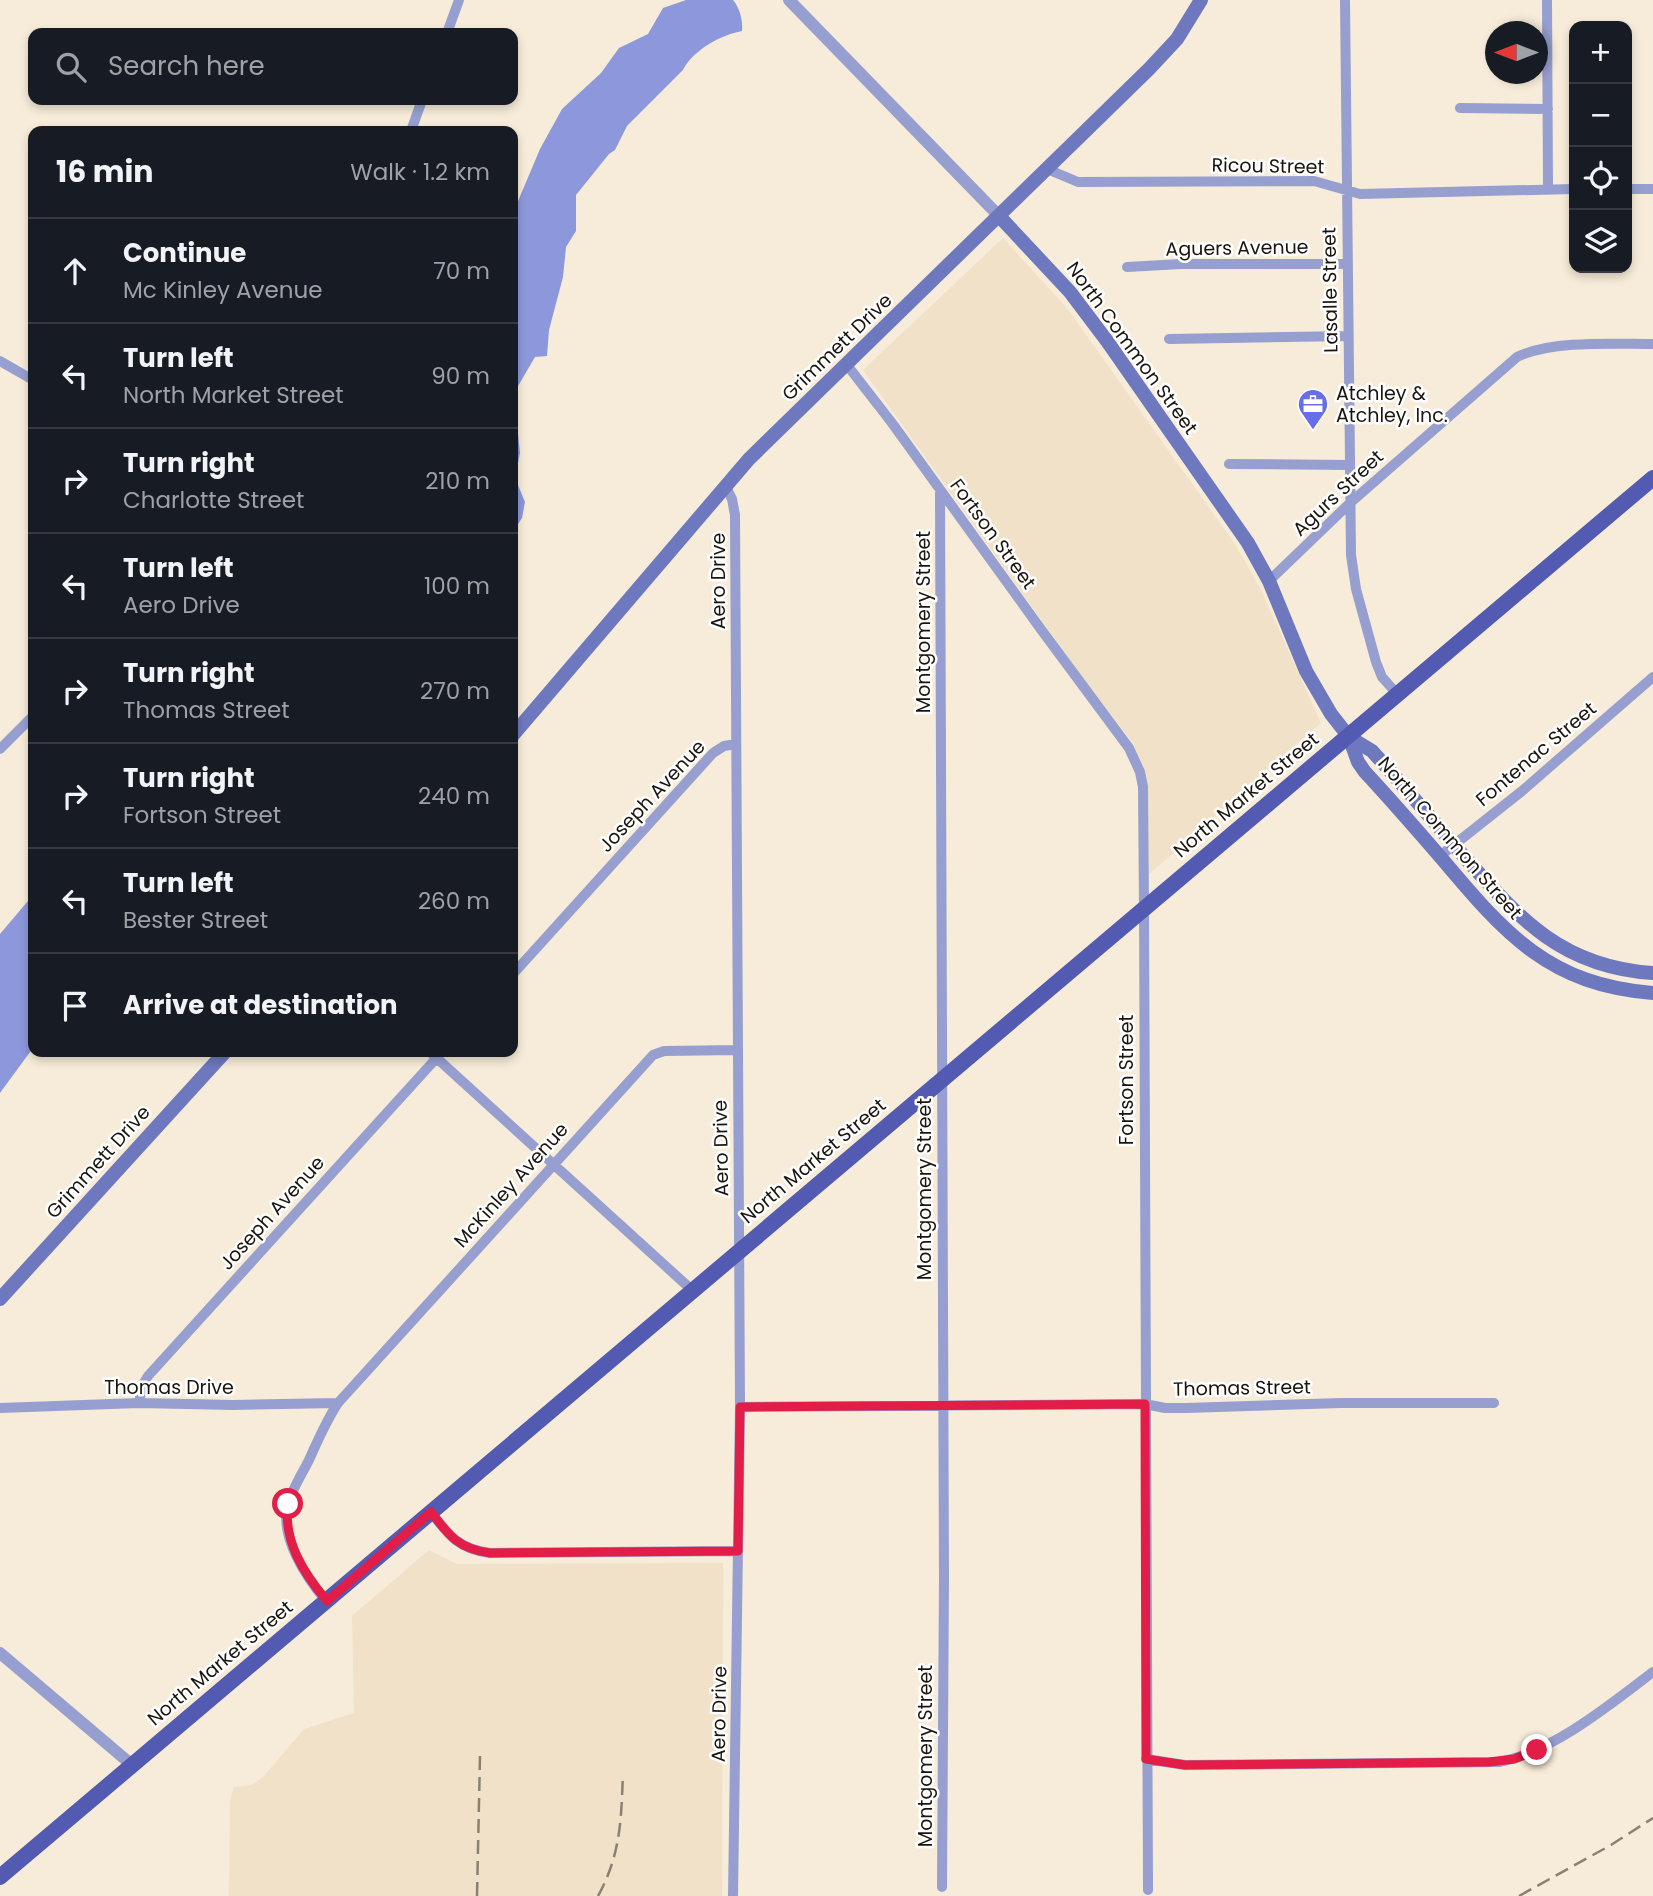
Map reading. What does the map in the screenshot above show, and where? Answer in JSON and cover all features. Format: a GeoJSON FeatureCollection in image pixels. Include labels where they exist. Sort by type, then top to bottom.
{"type":"FeatureCollection","features":[{"type":"Feature","properties":{"kind":"main road","name":"Grimmett Drive"},"geometry":{"type":"LineString","coordinates":[[518,730],[725,485],[1177,39],[1201,0]]}},
{"type":"Feature","properties":{"kind":"main road","name":"North Common Street"},"geometry":{"type":"LineString","coordinates":[[999,216],[1062,283],[1107,341],[1248,543],[1269,581],[1306,671],[1331,714],[1349,737],[1358,762],[1483,908],[1511,936],[1541,958],[1586,980],[1653,993]]}},
{"type":"Feature","properties":{"kind":"main road","name":"North Market Street"},"geometry":{"type":"LineString","coordinates":[[0,1877],[1653,478]]}},
{"type":"Feature","properties":{"kind":"main road","name":"North Common Street"},"geometry":{"type":"LineString","coordinates":[[1349,737],[1372,751],[1516,914],[1545,938],[1580,957],[1604,965],[1653,973]]}},
{"type":"Feature","properties":{"kind":"main road","name":"Grimmett Drive"},"geometry":{"type":"LineString","coordinates":[[0,1299],[220,1057]]}},
{"type":"Feature","properties":{"kind":"street"},"geometry":{"type":"LineString","coordinates":[[449,28],[459,0]]}},
{"type":"Feature","properties":{"kind":"street","name":"North Common Street"},"geometry":{"type":"LineString","coordinates":[[789,0],[999,216]]}},
{"type":"Feature","properties":{"kind":"street","name":"Lasalle Street"},"geometry":{"type":"LineString","coordinates":[[1345,0],[1351,555],[1356,589],[1376,662],[1382,677],[1398,695]]}},
{"type":"Feature","properties":{"kind":"street"},"geometry":{"type":"LineString","coordinates":[[1547,0],[1548,189]]}},
{"type":"Feature","properties":{"kind":"street"},"geometry":{"type":"LineString","coordinates":[[413,126],[420,105]]}},
{"type":"Feature","properties":{"kind":"street"},"geometry":{"type":"LineString","coordinates":[[1460,108],[1548,109]]}},
{"type":"Feature","properties":{"kind":"street","name":"Ricou Street"},"geometry":{"type":"LineString","coordinates":[[1047,169],[1078,182],[1314,181],[1360,194],[1569,189]]}},
{"type":"Feature","properties":{"kind":"street"},"geometry":{"type":"LineString","coordinates":[[1632,189],[1653,189]]}},
{"type":"Feature","properties":{"kind":"street","name":"Aguers Avenue"},"geometry":{"type":"LineString","coordinates":[[1127,267],[1181,264],[1348,264]]}},
{"type":"Feature","properties":{"kind":"street"},"geometry":{"type":"LineString","coordinates":[[1169,339],[1348,336]]}},
{"type":"Feature","properties":{"kind":"street","name":"Agurs Street"},"geometry":{"type":"LineString","coordinates":[[1269,581],[1350,503],[1517,357],[1537,349],[1560,346],[1653,344]]}},
{"type":"Feature","properties":{"kind":"street"},"geometry":{"type":"LineString","coordinates":[[0,361],[28,377]]}},
{"type":"Feature","properties":{"kind":"street","name":"Fortson Street"},"geometry":{"type":"LineString","coordinates":[[847,365],[1134,757],[1143,787],[1148,1890]]}},
{"type":"Feature","properties":{"kind":"street"},"geometry":{"type":"LineString","coordinates":[[1229,464],[1350,465]]}},
{"type":"Feature","properties":{"kind":"street","name":"Aero Drive"},"geometry":{"type":"LineString","coordinates":[[725,485],[733,499],[735,514],[740,1250],[733,1896]]}},
{"type":"Feature","properties":{"kind":"street","name":"Montgomery Street"},"geometry":{"type":"LineString","coordinates":[[940,492],[944,1405],[942,1886]]}},
{"type":"Feature","properties":{"kind":"street","name":"Fontenac Street"},"geometry":{"type":"LineString","coordinates":[[1440,856],[1522,791],[1653,677]]}},
{"type":"Feature","properties":{"kind":"street"},"geometry":{"type":"LineString","coordinates":[[0,749],[28,721]]}},
{"type":"Feature","properties":{"kind":"street","name":"Joseph Avenue"},"geometry":{"type":"LineString","coordinates":[[518,968],[713,753],[736,744]]}},
{"type":"Feature","properties":{"kind":"street","name":"McKinley Avenue"},"geometry":{"type":"LineString","coordinates":[[327,1601],[307,1577],[301,1565],[292,1540],[287,1510],[292,1494],[338,1403],[653,1055],[664,1051],[738,1050]]}},
{"type":"Feature","properties":{"kind":"street","name":"Joseph Avenue"},"geometry":{"type":"LineString","coordinates":[[139,1403],[142,1386],[148,1376],[433,1057]]}},
{"type":"Feature","properties":{"kind":"street"},"geometry":{"type":"LineString","coordinates":[[439,1057],[693,1291]]}},
{"type":"Feature","properties":{"kind":"street","name":"Thomas Drive"},"geometry":{"type":"LineString","coordinates":[[0,1408],[139,1403],[338,1403]]}},
{"type":"Feature","properties":{"kind":"street","name":"Thomas Street"},"geometry":{"type":"LineString","coordinates":[[740,1407],[1145,1404],[1186,1408],[1341,1403],[1494,1403]]}},
{"type":"Feature","properties":{"kind":"street"},"geometry":{"type":"LineString","coordinates":[[431,1512],[455,1540],[473,1551],[738,1551]]}},
{"type":"Feature","properties":{"kind":"street"},"geometry":{"type":"LineString","coordinates":[[0,1653],[132,1765]]}},
{"type":"Feature","properties":{"kind":"street"},"geometry":{"type":"LineString","coordinates":[[1146,1759],[1185,1765],[1489,1762],[1514,1759],[1571,1731],[1653,1672]]}},
{"type":"Feature","properties":{"kind":"shaded area"},"geometry":{"type":"Polygon","coordinates":[[[1003,238],[1067,308],[1235,544],[1262,592],[1321,723],[1148,875],[1144,781],[1134,744],[1085,681],[863,370],[1003,238]]]}},
{"type":"Feature","properties":{"kind":"shaded area"},"geometry":{"type":"Polygon","coordinates":[[[429,1550],[457,1564],[723,1563],[722,1896],[229,1896],[230,1799],[234,1787],[252,1785],[263,1777],[304,1729],[354,1713],[352,1616],[429,1550]]]}},
{"type":"Feature","properties":{"kind":"water"},"geometry":{"type":"Polygon","coordinates":[[[686,0],[733,0],[738,7],[742,31],[717,40],[693,56],[683,70],[627,126],[615,150],[576,195],[576,231],[566,247],[563,277],[549,330],[547,356],[535,357],[518,386],[518,201],[540,149],[562,109],[601,73],[619,48],[648,34],[663,8],[686,0]]]}},
{"type":"Feature","properties":{"kind":"water"},"geometry":{"type":"Polygon","coordinates":[[[518,485],[525,502],[518,524],[518,485]]]}},
{"type":"Feature","properties":{"kind":"water"},"geometry":{"type":"Polygon","coordinates":[[[28,901],[28,1055],[0,1093],[0,934],[28,901]]]}},
{"type":"Feature","properties":{"kind":"railway"},"geometry":{"type":"LineString","coordinates":[[477,1896],[480,1756]]}},
{"type":"Feature","properties":{"kind":"railway"},"geometry":{"type":"LineString","coordinates":[[598,1896],[606,1881],[615,1851],[623,1774]]}},
{"type":"Feature","properties":{"kind":"railway"},"geometry":{"type":"LineString","coordinates":[[1519,1896],[1611,1845],[1653,1818]]}},
{"type":"Feature","properties":{"kind":"place","name":"Atchley & Atchley, Inc."},"geometry":{"type":"Point","coordinates":[1313,431]}},
{"type":"Feature","properties":{"kind":"route"},"geometry":{"type":"LineString","coordinates":[[288,1504],[287,1521],[296,1553],[307,1577],[327,1601],[431,1512],[455,1540],[473,1551],[738,1551],[740,1407],[1145,1404],[1146,1759],[1185,1765],[1499,1762],[1537,1750]]}}]}
